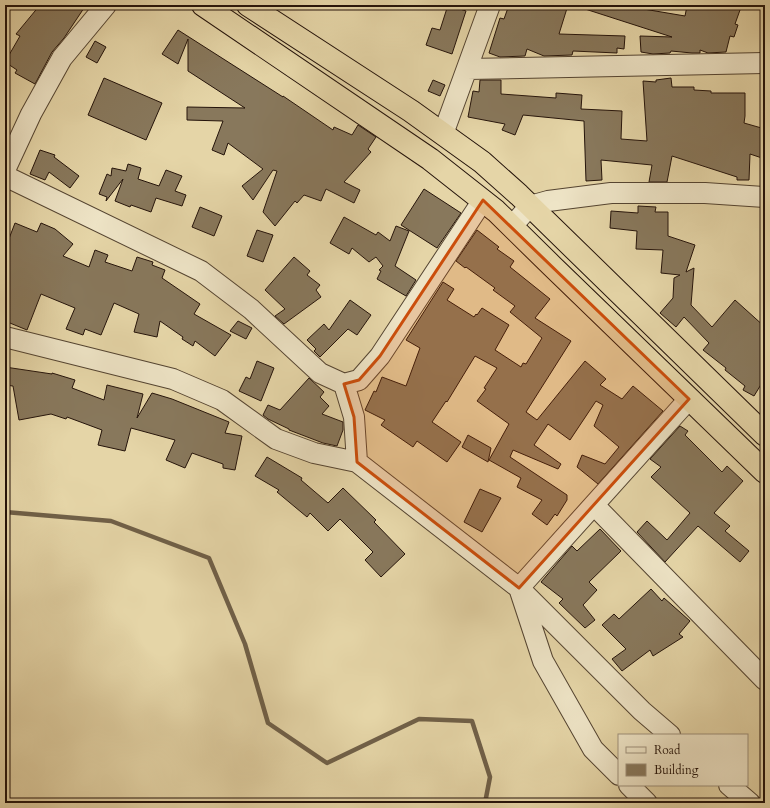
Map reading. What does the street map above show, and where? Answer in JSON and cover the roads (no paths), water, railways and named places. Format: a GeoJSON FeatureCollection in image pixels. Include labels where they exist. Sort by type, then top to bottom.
{"type":"FeatureCollection","features":[{"type":"Feature","properties":{"kind":"highway"},"geometry":{"type":"LineString","coordinates":[[203,5],[430,159],[483,200],[512,226],[765,472]]}},
{"type":"Feature","properties":{"kind":"highway"},"geometry":{"type":"LineString","coordinates":[[229,22],[243,5]]}},
{"type":"Feature","properties":{"kind":"highway"},"geometry":{"type":"LineString","coordinates":[[248,5],[411,111],[482,162],[530,206],[765,435]]}},
{"type":"Feature","properties":{"kind":"street"},"geometry":{"type":"LineString","coordinates":[[5,170],[30,114],[62,58],[106,5]]}},
{"type":"Feature","properties":{"kind":"street"},"geometry":{"type":"LineString","coordinates":[[443,134],[490,5]]}},
{"type":"Feature","properties":{"kind":"street"},"geometry":{"type":"LineString","coordinates":[[467,69],[765,63]]}},
{"type":"Feature","properties":{"kind":"street"},"geometry":{"type":"LineString","coordinates":[[5,176],[201,271],[251,309],[320,373],[344,384],[359,380],[380,356],[483,200]]}},
{"type":"Feature","properties":{"kind":"street"},"geometry":{"type":"LineString","coordinates":[[512,226],[530,206],[548,201],[611,193],[705,193],[765,197]]}},
{"type":"Feature","properties":{"kind":"street"},"geometry":{"type":"LineString","coordinates":[[5,337],[173,379],[222,400],[276,439],[314,453],[357,462],[519,588],[642,711],[669,734]]}},
{"type":"Feature","properties":{"kind":"street"},"geometry":{"type":"LineString","coordinates":[[344,384],[354,417],[357,462]]}},
{"type":"Feature","properties":{"kind":"street"},"geometry":{"type":"LineString","coordinates":[[519,588],[689,399]]}},
{"type":"Feature","properties":{"kind":"street"},"geometry":{"type":"LineString","coordinates":[[594,505],[765,680]]}},
{"type":"Feature","properties":{"kind":"street"},"geometry":{"type":"LineString","coordinates":[[519,588],[543,661],[593,749],[618,774]]}},
{"type":"Feature","properties":{"kind":"street"},"geometry":{"type":"LineString","coordinates":[[630,786],[647,803]]}},
{"type":"Feature","properties":{"kind":"street"},"geometry":{"type":"LineString","coordinates":[[730,786],[750,803]]}},
{"type":"Feature","properties":{"kind":"waterway"},"geometry":{"type":"LineString","coordinates":[[5,512],[111,521],[209,558],[245,644],[268,723],[327,763],[419,719],[472,721],[490,777],[485,803]]}}]}
